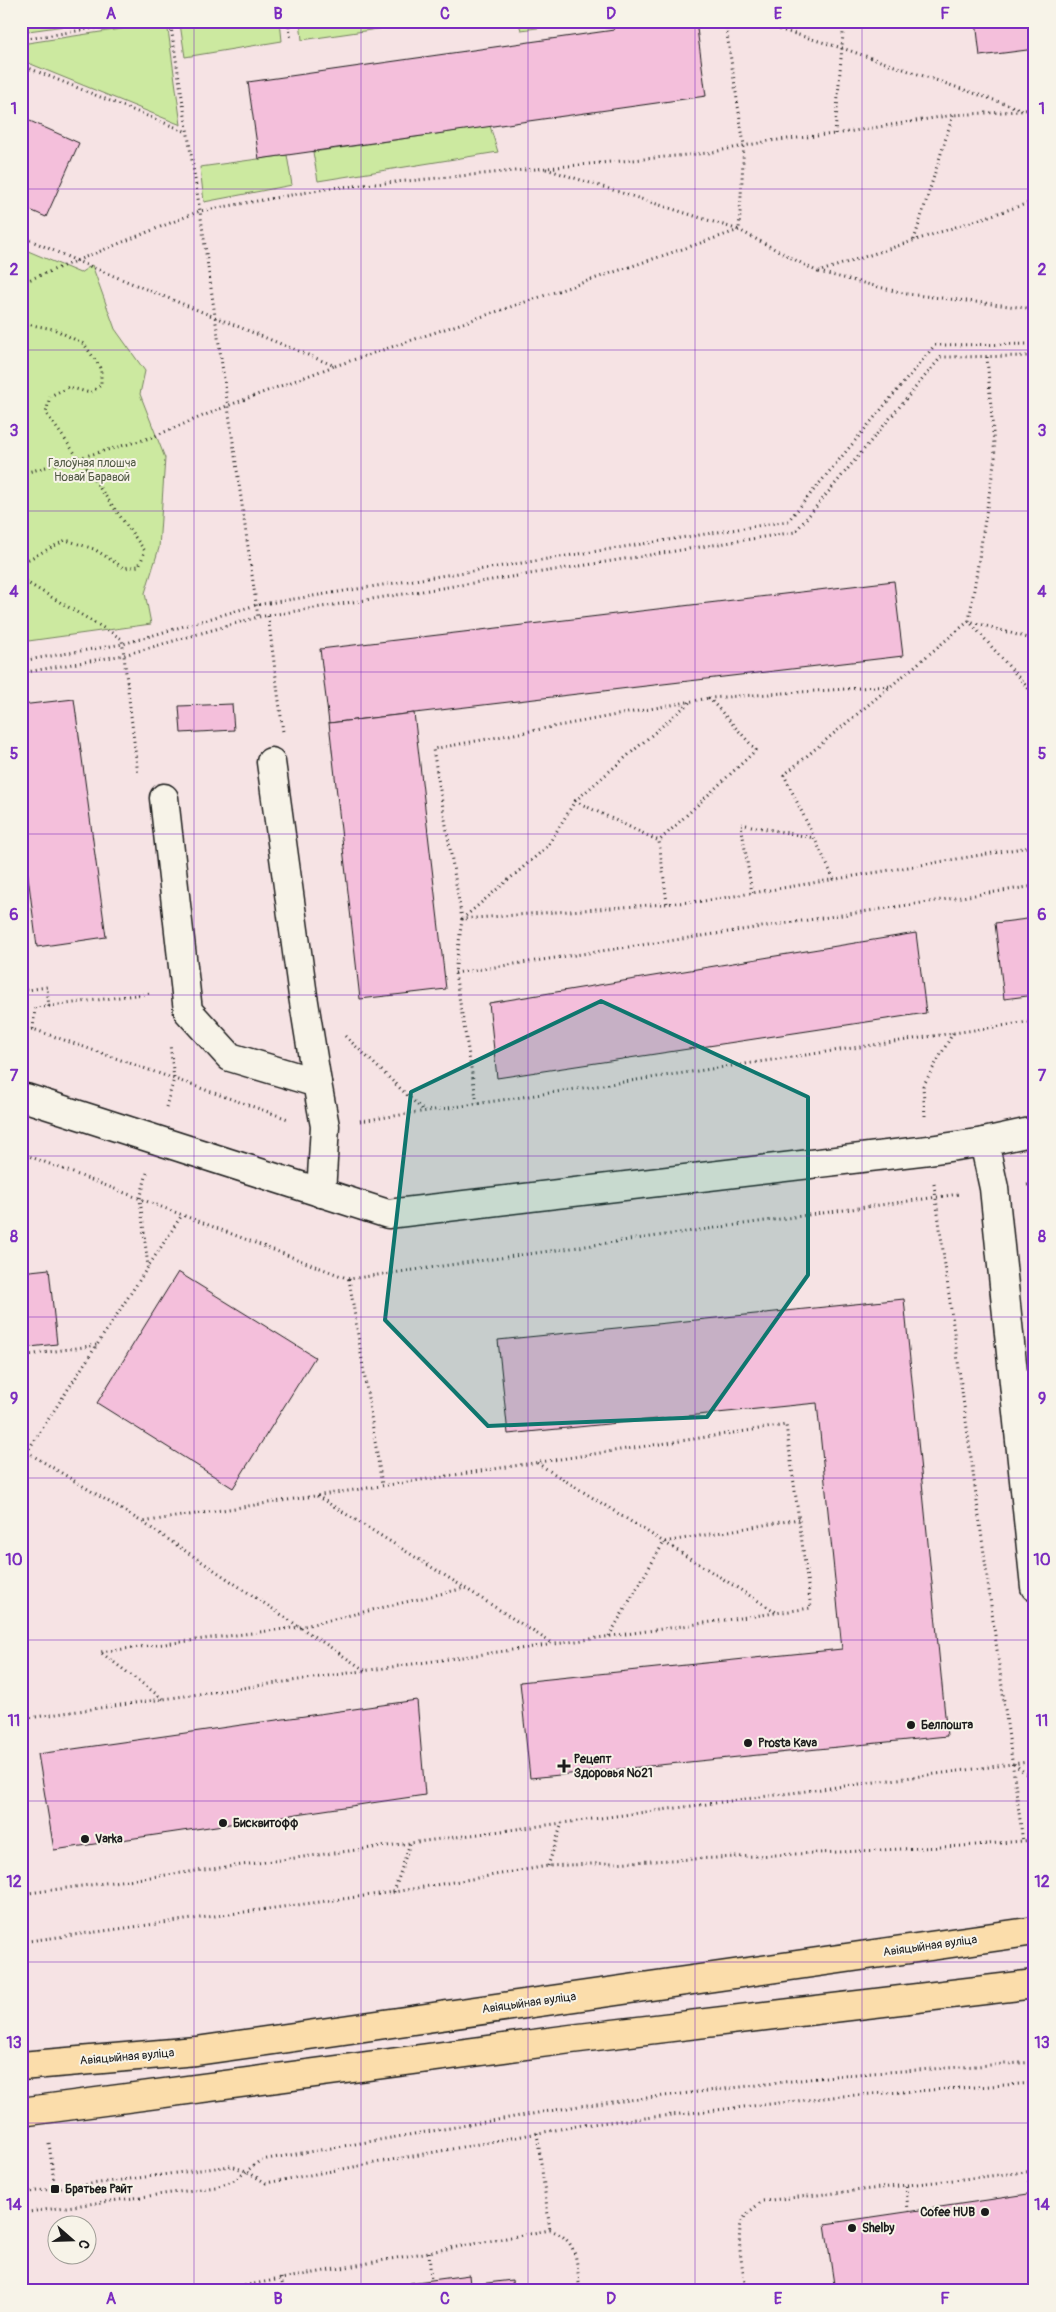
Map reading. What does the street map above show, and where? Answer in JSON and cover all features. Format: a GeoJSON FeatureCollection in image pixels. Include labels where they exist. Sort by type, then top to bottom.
{"type":"FeatureCollection","features":[{"type":"Feature","properties":{"kind":"main road","name":"Авіяцыйная вуліца"},"geometry":{"type":"LineString","coordinates":[[21,2066],[196,2051],[1035,1931]]}},
{"type":"Feature","properties":{"kind":"main road"},"geometry":{"type":"LineString","coordinates":[[33,2111],[571,2039],[1035,1984]]}},
{"type":"Feature","properties":{"kind":"lane"},"geometry":{"type":"LineString","coordinates":[[271,762],[302,996],[325,1126],[321,1193]]}},
{"type":"Feature","properties":{"kind":"lane"},"geometry":{"type":"LineString","coordinates":[[164,798],[188,1011],[230,1057],[317,1083]]}},
{"type":"Feature","properties":{"kind":"lane"},"geometry":{"type":"LineString","coordinates":[[21,1099],[26,1098],[388,1214],[929,1150],[984,1142],[1035,1131]]}},
{"type":"Feature","properties":{"kind":"lane"},"geometry":{"type":"LineString","coordinates":[[984,1142],[994,1188],[1035,1587]]}},
{"type":"Feature","properties":{"kind":"path"},"geometry":{"type":"LineString","coordinates":[[21,40],[138,21]]}},
{"type":"Feature","properties":{"kind":"path"},"geometry":{"type":"LineString","coordinates":[[170,21],[200,211],[213,316],[258,617]]}},
{"type":"Feature","properties":{"kind":"path"},"geometry":{"type":"LineString","coordinates":[[288,21],[291,40]]}},
{"type":"Feature","properties":{"kind":"path"},"geometry":{"type":"LineString","coordinates":[[725,21],[744,145],[739,230]]}},
{"type":"Feature","properties":{"kind":"path"},"geometry":{"type":"LineString","coordinates":[[835,134],[844,21]]}},
{"type":"Feature","properties":{"kind":"path"},"geometry":{"type":"LineString","coordinates":[[765,25],[842,48],[1025,110]]}},
{"type":"Feature","properties":{"kind":"path"},"geometry":{"type":"LineString","coordinates":[[21,65],[187,132]]}},
{"type":"Feature","properties":{"kind":"path"},"geometry":{"type":"LineString","coordinates":[[21,283],[200,211],[331,188],[708,153],[744,145],[835,134],[953,115],[1035,108]]}},
{"type":"Feature","properties":{"kind":"path"},"geometry":{"type":"LineString","coordinates":[[914,240],[953,115]]}},
{"type":"Feature","properties":{"kind":"path"},"geometry":{"type":"LineString","coordinates":[[544,168],[739,230],[818,272],[907,294],[1035,309]]}},
{"type":"Feature","properties":{"kind":"path"},"geometry":{"type":"LineString","coordinates":[[818,272],[1035,201]]}},
{"type":"Feature","properties":{"kind":"path"},"geometry":{"type":"LineString","coordinates":[[21,474],[150,438],[226,406],[335,366],[739,230]]}},
{"type":"Feature","properties":{"kind":"path"},"geometry":{"type":"LineString","coordinates":[[21,236],[335,366]]}},
{"type":"Feature","properties":{"kind":"path"},"geometry":{"type":"LineString","coordinates":[[21,323],[54,329],[84,344],[101,368],[102,385],[90,393],[70,386],[50,396],[46,413],[145,552],[139,566],[124,568],[94,549],[66,540],[21,563]]}},
{"type":"Feature","properties":{"kind":"path"},"geometry":{"type":"LineString","coordinates":[[21,661],[123,644],[256,605],[788,521],[935,345],[1035,344]]}},
{"type":"Feature","properties":{"kind":"path"},"geometry":{"type":"LineString","coordinates":[[834,879],[784,775],[970,621],[995,457],[987,356]]}},
{"type":"Feature","properties":{"kind":"path"},"geometry":{"type":"LineString","coordinates":[[21,673],[124,655],[258,617],[795,532],[941,357],[1035,356]]}},
{"type":"Feature","properties":{"kind":"path"},"geometry":{"type":"LineString","coordinates":[[21,579],[122,639]]}},
{"type":"Feature","properties":{"kind":"path"},"geometry":{"type":"LineString","coordinates":[[970,621],[1035,640]]}},
{"type":"Feature","properties":{"kind":"path"},"geometry":{"type":"LineString","coordinates":[[970,621],[1035,696]]}},
{"type":"Feature","properties":{"kind":"path"},"geometry":{"type":"LineString","coordinates":[[477,1103],[455,973],[462,919],[433,750],[708,698],[892,686]]}},
{"type":"Feature","properties":{"kind":"path"},"geometry":{"type":"LineString","coordinates":[[659,841],[756,750],[708,698]]}},
{"type":"Feature","properties":{"kind":"path"},"geometry":{"type":"LineString","coordinates":[[462,919],[547,847],[575,801],[691,702]]}},
{"type":"Feature","properties":{"kind":"path"},"geometry":{"type":"LineString","coordinates":[[575,801],[659,841]]}},
{"type":"Feature","properties":{"kind":"path"},"geometry":{"type":"LineString","coordinates":[[752,893],[741,824],[814,838]]}},
{"type":"Feature","properties":{"kind":"path"},"geometry":{"type":"LineString","coordinates":[[659,841],[667,903]]}},
{"type":"Feature","properties":{"kind":"path"},"geometry":{"type":"LineString","coordinates":[[462,919],[704,901],[1035,846]]}},
{"type":"Feature","properties":{"kind":"path"},"geometry":{"type":"LineString","coordinates":[[21,869],[27,868]]}},
{"type":"Feature","properties":{"kind":"path"},"geometry":{"type":"LineString","coordinates":[[455,973],[1035,886]]}},
{"type":"Feature","properties":{"kind":"path"},"geometry":{"type":"LineString","coordinates":[[21,991],[47,987],[49,1007]]}},
{"type":"Feature","properties":{"kind":"path"},"geometry":{"type":"LineString","coordinates":[[33,1028],[35,1008],[155,992]]}},
{"type":"Feature","properties":{"kind":"path"},"geometry":{"type":"LineString","coordinates":[[21,1030],[33,1028],[310,1127],[1035,1021]]}},
{"type":"Feature","properties":{"kind":"path"},"geometry":{"type":"LineString","coordinates":[[341,1032],[425,1111]]}},
{"type":"Feature","properties":{"kind":"path"},"geometry":{"type":"LineString","coordinates":[[953,1033],[923,1086],[929,1150],[1014,1764],[1023,1842]]}},
{"type":"Feature","properties":{"kind":"path"},"geometry":{"type":"LineString","coordinates":[[21,1461],[182,1215]]}},
{"type":"Feature","properties":{"kind":"path"},"geometry":{"type":"LineString","coordinates":[[349,1279],[382,1486]]}},
{"type":"Feature","properties":{"kind":"path"},"geometry":{"type":"LineString","coordinates":[[21,1356],[98,1345]]}},
{"type":"Feature","properties":{"kind":"path"},"geometry":{"type":"LineString","coordinates":[[21,1720],[811,1608],[786,1425],[142,1522]]}},
{"type":"Feature","properties":{"kind":"path"},"geometry":{"type":"LineString","coordinates":[[27,1452],[142,1522],[366,1671]]}},
{"type":"Feature","properties":{"kind":"path"},"geometry":{"type":"LineString","coordinates":[[537,1462],[777,1612]]}},
{"type":"Feature","properties":{"kind":"path"},"geometry":{"type":"LineString","coordinates":[[317,1495],[553,1644]]}},
{"type":"Feature","properties":{"kind":"path"},"geometry":{"type":"LineString","coordinates":[[609,1636],[664,1542],[799,1519]]}},
{"type":"Feature","properties":{"kind":"path"},"geometry":{"type":"LineString","coordinates":[[163,1699],[100,1652],[300,1627],[465,1588]]}},
{"type":"Feature","properties":{"kind":"path"},"geometry":{"type":"LineString","coordinates":[[21,1894],[1035,1760]]}},
{"type":"Feature","properties":{"kind":"path"},"geometry":{"type":"LineString","coordinates":[[1014,1764],[1035,1781]]}},
{"type":"Feature","properties":{"kind":"path"},"geometry":{"type":"LineString","coordinates":[[548,1866],[562,1823]]}},
{"type":"Feature","properties":{"kind":"path"},"geometry":{"type":"LineString","coordinates":[[21,1942],[394,1892],[548,1866],[1035,1840]]}},
{"type":"Feature","properties":{"kind":"path"},"geometry":{"type":"LineString","coordinates":[[394,1892],[410,1843]]}},
{"type":"Feature","properties":{"kind":"path"},"geometry":{"type":"LineString","coordinates":[[21,2213],[216,2186],[235,2180],[261,2160],[579,2106],[842,2075],[1035,2062]]}},
{"type":"Feature","properties":{"kind":"path"},"geometry":{"type":"LineString","coordinates":[[21,2194],[232,2166],[246,2171],[266,2183],[582,2125],[842,2096],[1035,2083]]}},
{"type":"Feature","properties":{"kind":"path"},"geometry":{"type":"LineString","coordinates":[[33,2111],[55,2189]]}},
{"type":"Feature","properties":{"kind":"path"},"geometry":{"type":"LineString","coordinates":[[537,2133],[550,2230]]}},
{"type":"Feature","properties":{"kind":"path"},"geometry":{"type":"LineString","coordinates":[[746,2291],[740,2240],[741,2223],[762,2201],[1035,2171]]}},
{"type":"Feature","properties":{"kind":"path"},"geometry":{"type":"LineString","coordinates":[[1029,2172],[1031,2193]]}},
{"type":"Feature","properties":{"kind":"path"},"geometry":{"type":"LineString","coordinates":[[906,2186],[908,2212]]}},
{"type":"Feature","properties":{"kind":"path"},"geometry":{"type":"LineString","coordinates":[[214,2291],[550,2230],[561,2234],[573,2247],[580,2291]]}},
{"type":"Feature","properties":{"kind":"path"},"geometry":{"type":"LineString","coordinates":[[429,2252],[431,2280]]}},
{"type":"Feature","properties":{"kind":"path"},"geometry":{"type":"LineString","coordinates":[[281,2278],[284,2291]]}},
{"type":"Feature","properties":{"kind":"highlighted area"},"geometry":{"type":"Polygon","coordinates":[[[601,1001],[808,1097],[808,1275],[707,1417],[488,1426],[385,1320],[411,1092],[601,1001]]]}},
{"type":"Feature","properties":{"kind":"green space"},"geometry":{"type":"Polygon","coordinates":[[[21,21],[101,21],[21,32],[21,21]]]}},
{"type":"Feature","properties":{"kind":"green space"},"geometry":{"type":"Polygon","coordinates":[[[197,21],[280,21],[282,41],[185,57],[180,24],[197,21]]]}},
{"type":"Feature","properties":{"kind":"green space"},"geometry":{"type":"Polygon","coordinates":[[[300,21],[433,21],[302,40],[300,21]]]}},
{"type":"Feature","properties":{"kind":"green space"},"geometry":{"type":"Polygon","coordinates":[[[518,21],[578,21],[578,23],[521,30],[518,21]]]}},
{"type":"Feature","properties":{"kind":"green space"},"geometry":{"type":"Polygon","coordinates":[[[167,22],[181,125],[21,60],[21,44],[167,22]]]}},
{"type":"Feature","properties":{"kind":"green space"},"geometry":{"type":"Polygon","coordinates":[[[490,126],[498,152],[318,181],[313,152],[490,126]]]}},
{"type":"Feature","properties":{"kind":"green space"},"geometry":{"type":"Polygon","coordinates":[[[287,155],[292,185],[204,202],[200,167],[287,155]]]}},
{"type":"Feature","properties":{"kind":"green space","name":"Галоўная плошча Новай Баравой"},"geometry":{"type":"Polygon","coordinates":[[[21,248],[80,273],[92,265],[115,329],[145,371],[140,394],[165,458],[159,548],[145,593],[151,624],[21,642],[21,248]]]}},
{"type":"Feature","properties":{"kind":"building"},"geometry":{"type":"Polygon","coordinates":[[[612,21],[696,21],[706,96],[259,159],[248,82],[614,30],[612,21]]]}},
{"type":"Feature","properties":{"kind":"building"},"geometry":{"type":"Polygon","coordinates":[[[976,21],[1035,21],[1035,49],[980,56],[976,21]]]}},
{"type":"Feature","properties":{"kind":"building"},"geometry":{"type":"Polygon","coordinates":[[[21,117],[79,143],[46,217],[21,206],[21,117]]]}},
{"type":"Feature","properties":{"kind":"building"},"geometry":{"type":"Polygon","coordinates":[[[894,581],[903,656],[329,723],[320,649],[894,581]]]}},
{"type":"Feature","properties":{"kind":"building"},"geometry":{"type":"Polygon","coordinates":[[[74,699],[106,937],[37,947],[21,821],[21,705],[74,699]]]}},
{"type":"Feature","properties":{"kind":"building"},"geometry":{"type":"Polygon","coordinates":[[[232,704],[234,730],[181,733],[179,706],[232,704]]]}},
{"type":"Feature","properties":{"kind":"building"},"geometry":{"type":"Polygon","coordinates":[[[414,713],[446,989],[360,999],[329,723],[414,713]]]}},
{"type":"Feature","properties":{"kind":"building"},"geometry":{"type":"Polygon","coordinates":[[[1035,918],[1035,995],[1004,999],[995,923],[1035,918]]]}},
{"type":"Feature","properties":{"kind":"building"},"geometry":{"type":"Polygon","coordinates":[[[916,933],[926,1013],[497,1078],[489,1003],[916,933]]]}},
{"type":"Feature","properties":{"kind":"building"},"geometry":{"type":"Polygon","coordinates":[[[49,1269],[57,1344],[21,1348],[21,1272],[49,1269]]]}},
{"type":"Feature","properties":{"kind":"building"},"geometry":{"type":"Polygon","coordinates":[[[178,1272],[315,1357],[233,1488],[97,1403],[178,1272]]]}},
{"type":"Feature","properties":{"kind":"building"},"geometry":{"type":"Polygon","coordinates":[[[904,1299],[947,1736],[530,1778],[520,1682],[842,1649],[817,1403],[508,1434],[498,1340],[904,1299]]]}},
{"type":"Feature","properties":{"kind":"building"},"geometry":{"type":"Polygon","coordinates":[[[417,1700],[425,1795],[54,1850],[38,1754],[417,1700]]]}},
{"type":"Feature","properties":{"kind":"building"},"geometry":{"type":"Polygon","coordinates":[[[1035,2193],[1035,2287],[1013,2291],[835,2291],[825,2224],[1035,2193]]]}},
{"type":"Feature","properties":{"kind":"building"},"geometry":{"type":"Polygon","coordinates":[[[469,2275],[470,2285],[512,2280],[513,2291],[410,2291],[409,2283],[469,2275]]]}},
{"type":"Feature","properties":{"kind":"place","name":"Белпошта"},"geometry":{"type":"Point","coordinates":[911,1725]}},
{"type":"Feature","properties":{"kind":"place","name":"Prosta Kava"},"geometry":{"type":"Point","coordinates":[748,1743]}},
{"type":"Feature","properties":{"kind":"place","name":"Рецепт Здоровья №21"},"geometry":{"type":"Point","coordinates":[564,1766]}},
{"type":"Feature","properties":{"kind":"place","name":"Бисквитофф"},"geometry":{"type":"Point","coordinates":[223,1823]}},
{"type":"Feature","properties":{"kind":"place","name":"Varka"},"geometry":{"type":"Point","coordinates":[85,1839]}},
{"type":"Feature","properties":{"kind":"place","name":"Братьев Райт"},"geometry":{"type":"Point","coordinates":[55,2189]}},
{"type":"Feature","properties":{"kind":"place","name":"Cofee HUB"},"geometry":{"type":"Point","coordinates":[985,2212]}},
{"type":"Feature","properties":{"kind":"place","name":"Shelby"},"geometry":{"type":"Point","coordinates":[852,2228]}}]}
